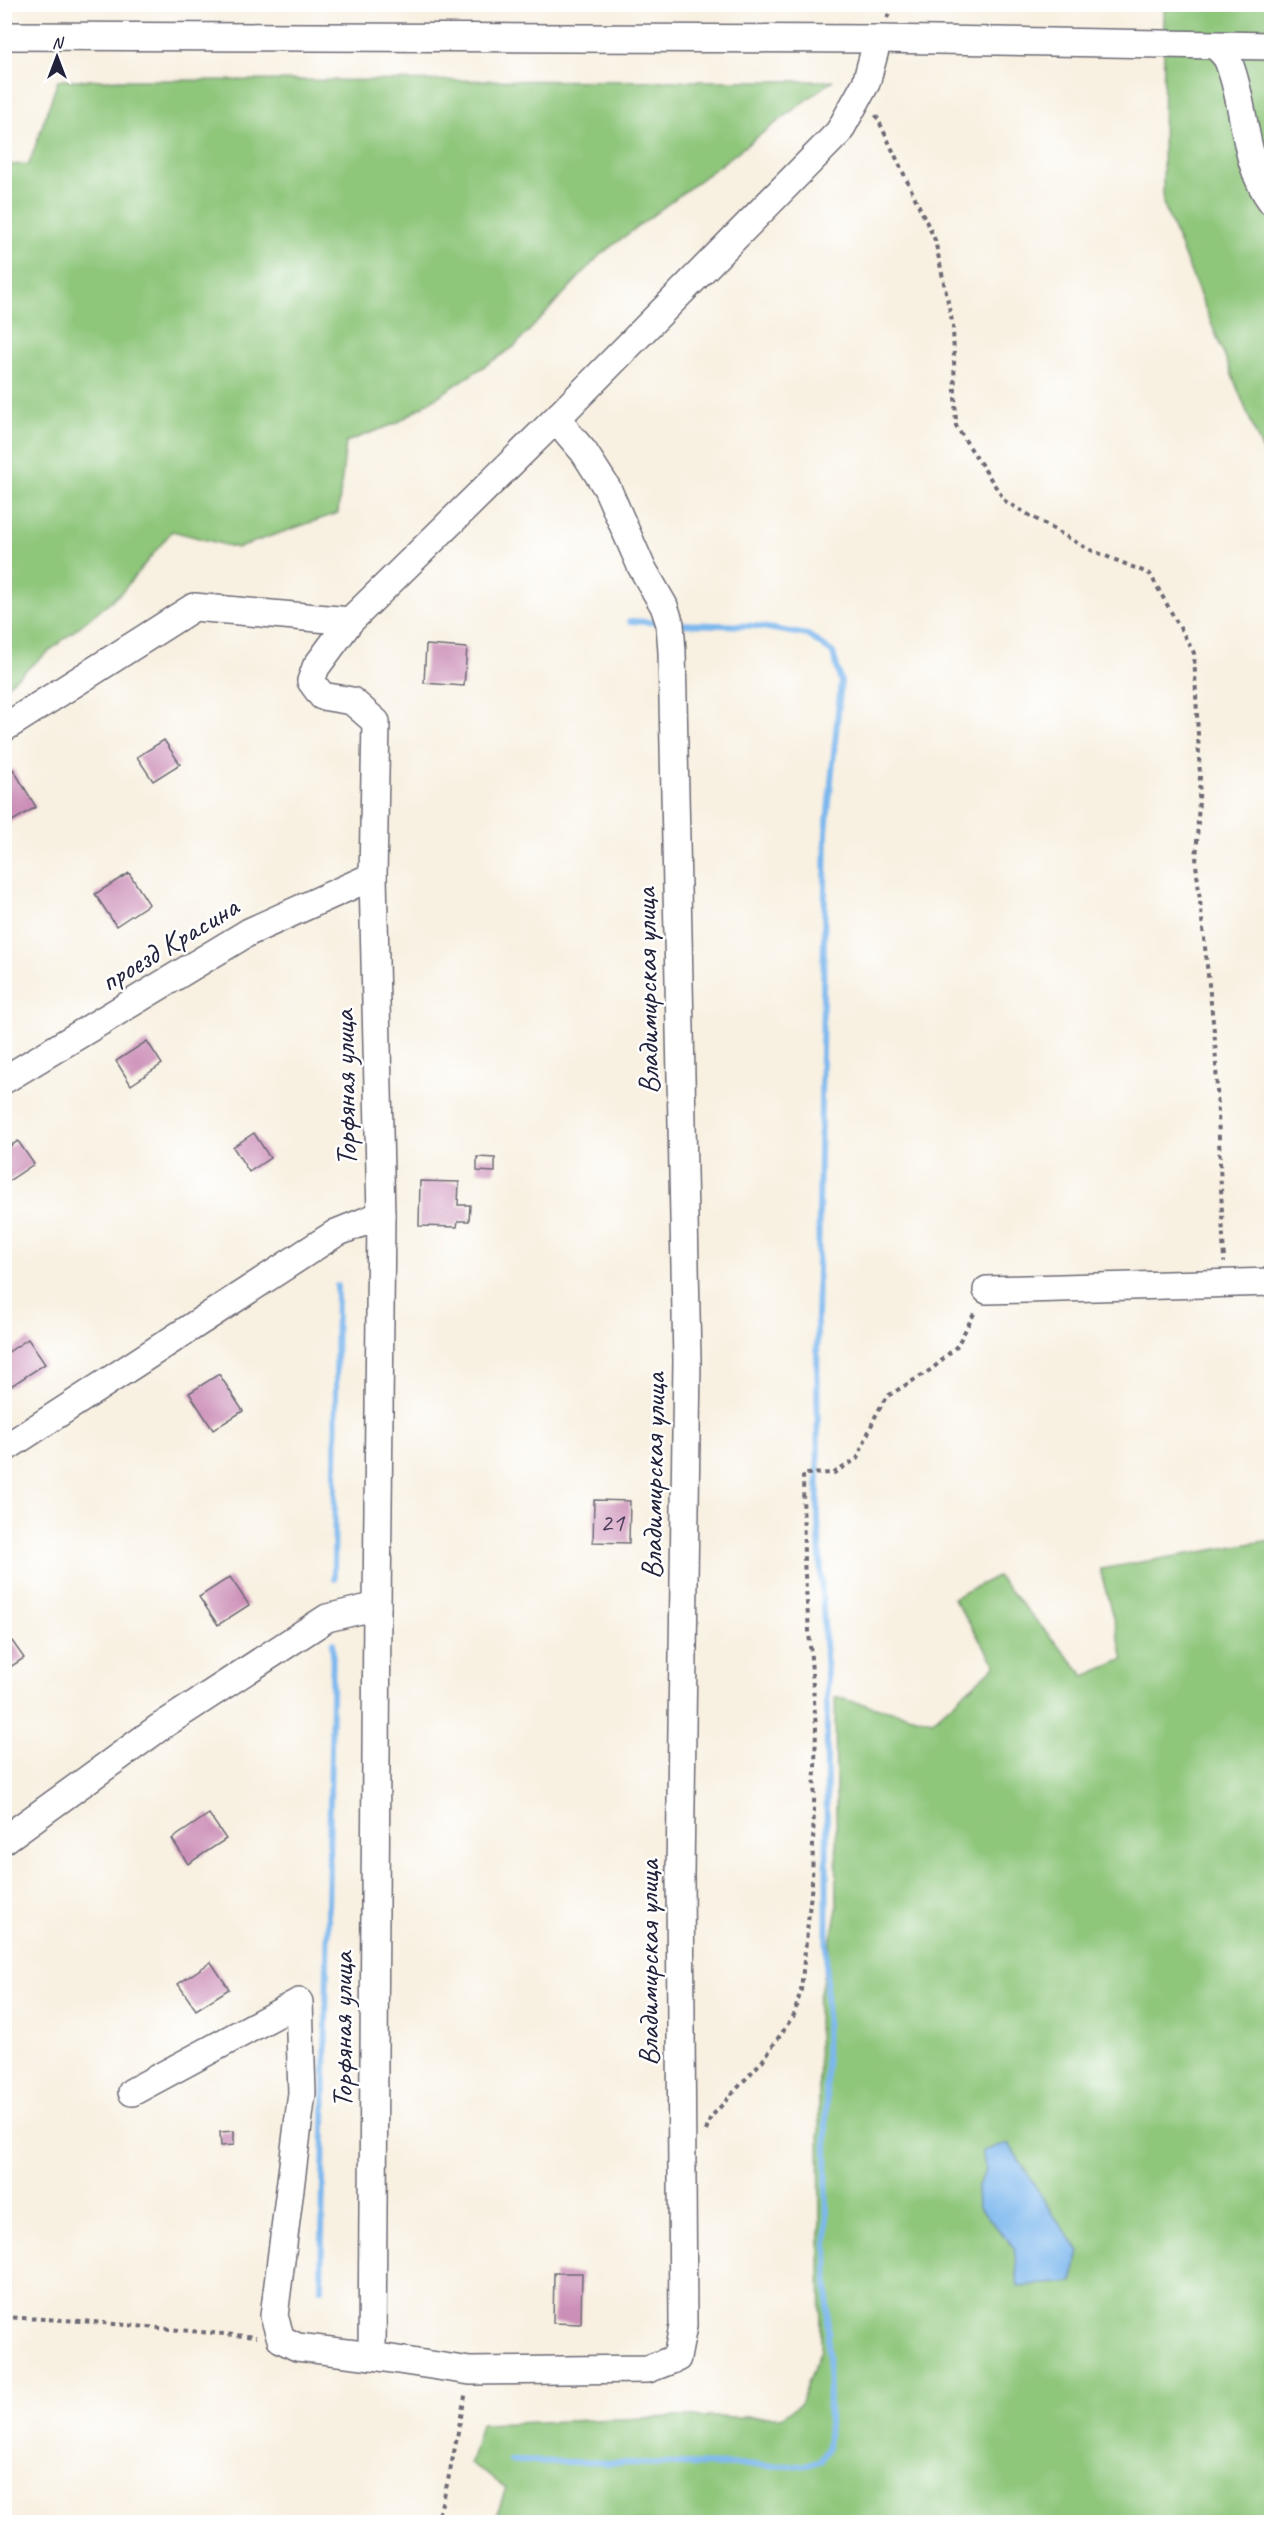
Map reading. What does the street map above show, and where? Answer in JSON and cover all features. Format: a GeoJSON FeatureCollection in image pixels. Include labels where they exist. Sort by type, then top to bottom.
{"type":"FeatureCollection","features":[{"type":"Feature","properties":{"kind":"street"},"geometry":{"type":"LineString","coordinates":[[4,36],[878,39],[1272,46]]}},
{"type":"Feature","properties":{"kind":"street"},"geometry":{"type":"LineString","coordinates":[[4,728],[194,607],[350,621],[560,415],[839,132],[866,83],[878,39]]}},
{"type":"Feature","properties":{"kind":"street"},"geometry":{"type":"LineString","coordinates":[[1215,45],[1229,61],[1243,114],[1252,166],[1262,189],[1272,202]]}},
{"type":"Feature","properties":{"kind":"street","name":"Владимирская улица"},"geometry":{"type":"LineString","coordinates":[[470,2371],[648,2369],[677,2358],[683,2326],[680,1876],[687,1360],[670,624],[664,606],[640,566],[607,488],[566,431],[560,415]]}},
{"type":"Feature","properties":{"kind":"street","name":"Торфяная улица"},"geometry":{"type":"LineString","coordinates":[[350,621],[316,667],[311,681],[322,696],[352,701],[376,722],[373,876],[381,1215],[372,2356]]}},
{"type":"Feature","properties":{"kind":"street","name":"проезд Красина"},"geometry":{"type":"LineString","coordinates":[[4,1080],[249,932],[373,876]]}},
{"type":"Feature","properties":{"kind":"street"},"geometry":{"type":"LineString","coordinates":[[4,1449],[336,1233],[381,1215]]}},
{"type":"Feature","properties":{"kind":"street"},"geometry":{"type":"LineString","coordinates":[[987,1290],[1272,1282]]}},
{"type":"Feature","properties":{"kind":"street"},"geometry":{"type":"LineString","coordinates":[[4,1840],[160,1726],[327,1618],[377,1606]]}},
{"type":"Feature","properties":{"kind":"street"},"geometry":{"type":"LineString","coordinates":[[132,2092],[299,2002],[302,2093],[274,2316],[281,2339],[297,2347],[470,2371]]}},
{"type":"Feature","properties":{"kind":"path"},"geometry":{"type":"LineString","coordinates":[[866,83],[879,124],[935,240],[953,326],[956,426],[1005,501],[1086,548],[1150,574],[1194,653],[1200,776],[1196,864],[1215,1040],[1225,1282]]}},
{"type":"Feature","properties":{"kind":"path"},"geometry":{"type":"LineString","coordinates":[[703,2137],[711,2117],[763,2060],[794,2015],[801,1990],[812,1883],[816,1728],[804,1561],[803,1474],[834,1473],[857,1459],[886,1397],[932,1369],[957,1346],[987,1290]]}},
{"type":"Feature","properties":{"kind":"path"},"geometry":{"type":"LineString","coordinates":[[4,2317],[82,2320],[281,2339]]}},
{"type":"Feature","properties":{"kind":"path"},"geometry":{"type":"LineString","coordinates":[[434,2523],[444,2493],[470,2371]]}},
{"type":"Feature","properties":{"kind":"green space"},"geometry":{"type":"Polygon","coordinates":[[[1164,5],[1271,5],[1271,472],[1163,203],[1164,5]]]}},
{"type":"Feature","properties":{"kind":"green space"},"geometry":{"type":"Polygon","coordinates":[[[58,80],[832,81],[600,255],[514,347],[397,423],[346,442],[338,513],[237,548],[172,531],[122,592],[5,687],[5,165],[29,164],[58,80]]]}},
{"type":"Feature","properties":{"kind":"green space"},"geometry":{"type":"Polygon","coordinates":[[[1271,1540],[1271,2522],[494,2522],[506,2488],[470,2463],[481,2424],[674,2417],[781,2417],[800,2404],[821,2349],[818,2002],[837,1909],[835,1697],[932,1721],[996,1665],[953,1598],[997,1576],[1085,1676],[1124,1659],[1100,1569],[1271,1540]]]}},
{"type":"Feature","properties":{"kind":"water"},"geometry":{"type":"Polygon","coordinates":[[[1009,2144],[1055,2218],[1080,2252],[1072,2282],[1018,2286],[1014,2247],[978,2206],[977,2188],[986,2170],[982,2151],[1009,2144]]]}},
{"type":"Feature","properties":{"kind":"building"},"geometry":{"type":"Polygon","coordinates":[[[426,645],[467,648],[464,686],[424,683],[426,645]]]}},
{"type":"Feature","properties":{"kind":"building"},"geometry":{"type":"Polygon","coordinates":[[[164,740],[180,764],[153,781],[137,757],[164,740]]]}},
{"type":"Feature","properties":{"kind":"building"},"geometry":{"type":"Polygon","coordinates":[[[13,769],[36,807],[4,826],[4,774],[13,769]]]}},
{"type":"Feature","properties":{"kind":"building"},"geometry":{"type":"Polygon","coordinates":[[[129,873],[149,904],[116,926],[95,894],[129,873]]]}},
{"type":"Feature","properties":{"kind":"building"},"geometry":{"type":"Polygon","coordinates":[[[147,1041],[162,1064],[131,1085],[116,1061],[147,1041]]]}},
{"type":"Feature","properties":{"kind":"building"},"geometry":{"type":"Polygon","coordinates":[[[254,1133],[270,1158],[249,1172],[233,1147],[254,1133]]]}},
{"type":"Feature","properties":{"kind":"building"},"geometry":{"type":"Polygon","coordinates":[[[18,1141],[34,1164],[4,1184],[4,1150],[18,1141]]]}},
{"type":"Feature","properties":{"kind":"building"},"geometry":{"type":"Polygon","coordinates":[[[477,1157],[495,1158],[495,1172],[477,1171],[477,1157]]]}},
{"type":"Feature","properties":{"kind":"building"},"geometry":{"type":"Polygon","coordinates":[[[420,1181],[459,1182],[458,1205],[470,1205],[469,1221],[458,1221],[457,1227],[419,1226],[420,1181]]]}},
{"type":"Feature","properties":{"kind":"building"},"geometry":{"type":"Polygon","coordinates":[[[28,1339],[45,1364],[8,1388],[4,1383],[4,1355],[28,1339]]]}},
{"type":"Feature","properties":{"kind":"building"},"geometry":{"type":"Polygon","coordinates":[[[219,1374],[243,1411],[213,1430],[189,1393],[219,1374]]]}},
{"type":"Feature","properties":{"kind":"building"},"geometry":{"type":"Polygon","coordinates":[[[594,1500],[630,1501],[629,1543],[593,1542],[594,1500]]]}},
{"type":"Feature","properties":{"kind":"building"},"geometry":{"type":"Polygon","coordinates":[[[230,1577],[249,1605],[218,1625],[199,1597],[230,1577]]]}},
{"type":"Feature","properties":{"kind":"building"},"geometry":{"type":"Polygon","coordinates":[[[12,1641],[24,1658],[4,1671],[4,1646],[12,1641]]]}},
{"type":"Feature","properties":{"kind":"building"},"geometry":{"type":"Polygon","coordinates":[[[209,1814],[226,1839],[188,1864],[172,1839],[209,1814]]]}},
{"type":"Feature","properties":{"kind":"building"},"geometry":{"type":"Polygon","coordinates":[[[211,1962],[229,1989],[196,2010],[178,1984],[211,1962]]]}},
{"type":"Feature","properties":{"kind":"building"},"geometry":{"type":"Polygon","coordinates":[[[234,2131],[234,2145],[221,2146],[220,2132],[234,2131]]]}},
{"type":"Feature","properties":{"kind":"building"},"geometry":{"type":"Polygon","coordinates":[[[554,2273],[582,2273],[581,2324],[553,2323],[554,2273]]]}},
{"type":"Feature","properties":{"kind":"waterway"},"geometry":{"type":"LineString","coordinates":[[630,621],[664,623]]}},
{"type":"Feature","properties":{"kind":"waterway"},"geometry":{"type":"LineString","coordinates":[[511,2461],[791,2466],[820,2462],[827,2449],[829,2423],[826,2141],[827,1677],[818,1520],[817,1321],[826,832],[841,682],[833,653],[808,635],[756,626],[677,624]]}},
{"type":"Feature","properties":{"kind":"waterway"},"geometry":{"type":"LineString","coordinates":[[334,1579],[337,1286]]}},
{"type":"Feature","properties":{"kind":"waterway"},"geometry":{"type":"LineString","coordinates":[[321,2288],[333,1643]]}}]}
